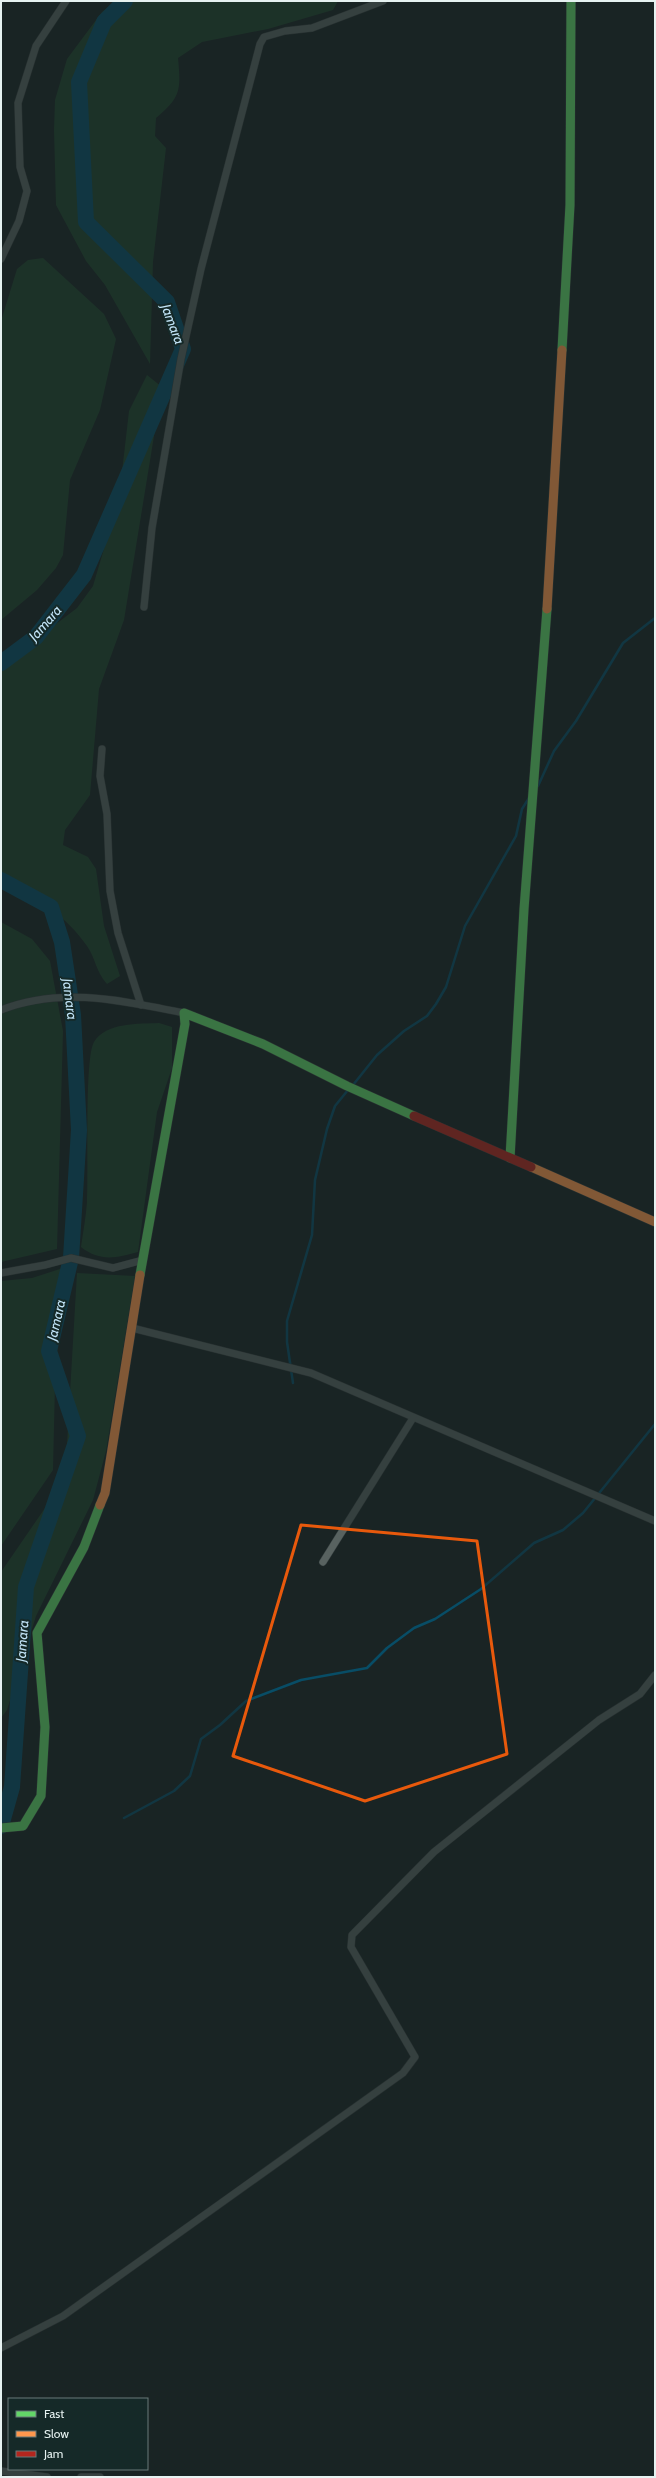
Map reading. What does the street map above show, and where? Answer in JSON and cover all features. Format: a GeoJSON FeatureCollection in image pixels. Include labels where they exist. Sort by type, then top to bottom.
{"type":"FeatureCollection","features":[{"type":"Feature","properties":{"kind":"street"},"geometry":{"type":"LineString","coordinates":[[1,259],[19,221],[27,191],[20,167],[18,103],[36,46],[66,1]]}},
{"type":"Feature","properties":{"kind":"street"},"geometry":{"type":"LineString","coordinates":[[144,607],[152,528],[180,358],[201,268],[260,44],[264,37],[285,31],[312,28],[383,1]]}},
{"type":"Feature","properties":{"kind":"street"},"geometry":{"type":"LineString","coordinates":[[510,1158],[524,908],[544,661],[569,213],[571,1]]}},
{"type":"Feature","properties":{"kind":"street"},"geometry":{"type":"LineString","coordinates":[[102,749],[100,776],[107,814],[110,891],[118,933],[141,1005]]}},
{"type":"Feature","properties":{"kind":"street"},"geometry":{"type":"LineString","coordinates":[[1,1010],[17,1004],[51,998],[83,996],[184,1013],[262,1044],[347,1086],[655,1222]]}},
{"type":"Feature","properties":{"kind":"street"},"geometry":{"type":"LineString","coordinates":[[1,1828],[9,1830],[23,1826],[41,1796],[45,1727],[36,1633],[84,1547],[105,1493],[143,1260],[185,1024],[184,1013]]}},
{"type":"Feature","properties":{"kind":"street"},"geometry":{"type":"LineString","coordinates":[[1,1273],[45,1265],[71,1258],[113,1268],[143,1260]]}},
{"type":"Feature","properties":{"kind":"street"},"geometry":{"type":"LineString","coordinates":[[132,1328],[311,1373],[655,1521]]}},
{"type":"Feature","properties":{"kind":"street"},"geometry":{"type":"LineString","coordinates":[[323,1562],[413,1418]]}},
{"type":"Feature","properties":{"kind":"street"},"geometry":{"type":"LineString","coordinates":[[1,2348],[63,2316],[403,2073],[415,2057],[351,1947],[352,1935],[434,1852],[599,1720],[640,1694],[655,1675]]}},
{"type":"Feature","properties":{"kind":"street"},"geometry":{"type":"LineString","coordinates":[[1,2471],[48,2477]]}},
{"type":"Feature","properties":{"kind":"street"},"geometry":{"type":"LineString","coordinates":[[81,2477],[100,2477]]}},
{"type":"Feature","properties":{"kind":"highlighted area"},"geometry":{"type":"Polygon","coordinates":[[[301,1525],[477,1541],[507,1754],[365,1801],[233,1756],[301,1525]]]}},
{"type":"Feature","properties":{"kind":"green space"},"geometry":{"type":"Polygon","coordinates":[[[116,1],[338,1],[333,10],[268,29],[202,42],[178,58],[178,92],[170,104],[156,118],[155,136],[166,148],[153,262],[150,364],[105,285],[86,261],[56,205],[54,130],[55,100],[67,59],[102,12],[116,1]]]}},
{"type":"Feature","properties":{"kind":"green space"},"geometry":{"type":"Polygon","coordinates":[[[43,258],[104,314],[116,339],[100,410],[70,480],[63,555],[56,568],[37,590],[1,620],[1,321],[17,269],[28,260],[43,258]]]}},
{"type":"Feature","properties":{"kind":"green space"},"geometry":{"type":"Polygon","coordinates":[[[147,375],[162,387],[124,620],[99,689],[90,795],[65,830],[63,845],[88,857],[96,869],[104,926],[120,976],[107,984],[100,974],[87,946],[71,926],[42,902],[10,880],[1,876],[1,669],[9,660],[77,608],[93,586],[119,498],[129,411],[147,375]]]}},
{"type":"Feature","properties":{"kind":"green space"},"geometry":{"type":"Polygon","coordinates":[[[1,922],[32,939],[50,961],[63,1031],[57,1249],[1,1262],[1,922]]]}},
{"type":"Feature","properties":{"kind":"green space"},"geometry":{"type":"Polygon","coordinates":[[[159,1023],[172,1027],[172,1068],[157,1112],[138,1252],[115,1257],[102,1257],[88,1252],[81,1247],[87,1202],[88,1093],[91,1053],[94,1042],[99,1035],[115,1027],[133,1024],[159,1023]]]}},
{"type":"Feature","properties":{"kind":"green space"},"geometry":{"type":"Polygon","coordinates":[[[63,1268],[55,1383],[53,1470],[1,1546],[1,1281],[32,1278],[63,1268]]]}},
{"type":"Feature","properties":{"kind":"green space"},"geometry":{"type":"Polygon","coordinates":[[[77,1273],[135,1276],[106,1451],[93,1500],[36,1616],[7,1710],[1,1718],[1,1572],[65,1479],[77,1273]]]}},
{"type":"Feature","properties":{"kind":"waterway","name":"Jamara"},"geometry":{"type":"LineString","coordinates":[[1,663],[36,637],[84,575],[183,349],[167,302],[86,222],[79,82],[104,22],[125,1]]}},
{"type":"Feature","properties":{"kind":"waterway"},"geometry":{"type":"LineString","coordinates":[[538,786],[554,751],[576,721],[623,643],[655,618]]}},
{"type":"Feature","properties":{"kind":"waterway"},"geometry":{"type":"LineString","coordinates":[[353,1085],[377,1055],[404,1031],[427,1016],[436,1004],[446,987],[465,926],[516,836],[522,809],[529,798]]}},
{"type":"Feature","properties":{"kind":"waterway","name":"Jamara"},"geometry":{"type":"LineString","coordinates":[[1,880],[51,907],[62,942],[73,1015],[79,1130],[71,1258],[49,1351],[78,1436],[26,1587],[12,1787],[1,1826]]}},
{"type":"Feature","properties":{"kind":"waterway"},"geometry":{"type":"LineString","coordinates":[[293,1383],[287,1342],[287,1321],[312,1235],[315,1180],[327,1129],[335,1106],[348,1090]]}},
{"type":"Feature","properties":{"kind":"waterway"},"geometry":{"type":"LineString","coordinates":[[124,1818],[174,1791],[190,1776],[201,1739],[220,1725],[246,1701],[301,1680],[367,1668],[387,1648],[414,1628],[435,1619],[481,1589],[534,1543],[563,1530],[583,1513],[655,1424]]}},
{"type":"Feature","properties":{"kind":"traffic: fast"},"geometry":{"type":"LineString","coordinates":[[562,350],[570,205],[571,1]]}},
{"type":"Feature","properties":{"kind":"traffic: fast"},"geometry":{"type":"LineString","coordinates":[[510,1158],[524,909],[547,609]]}},
{"type":"Feature","properties":{"kind":"traffic: fast"},"geometry":{"type":"LineString","coordinates":[[140,1275],[185,1024],[184,1013],[263,1044],[347,1086],[414,1116]]}},
{"type":"Feature","properties":{"kind":"traffic: fast"},"geometry":{"type":"LineString","coordinates":[[1,1828],[23,1826],[41,1796],[45,1727],[37,1633],[84,1547],[100,1505]]}},
{"type":"Feature","properties":{"kind":"traffic: slow"},"geometry":{"type":"LineString","coordinates":[[547,609],[562,350]]}},
{"type":"Feature","properties":{"kind":"traffic: slow"},"geometry":{"type":"LineString","coordinates":[[531,1167],[655,1222]]}},
{"type":"Feature","properties":{"kind":"traffic: slow"},"geometry":{"type":"LineString","coordinates":[[100,1505],[105,1493],[140,1275]]}},
{"type":"Feature","properties":{"kind":"traffic: jam"},"geometry":{"type":"LineString","coordinates":[[414,1116],[531,1167]]}}]}
